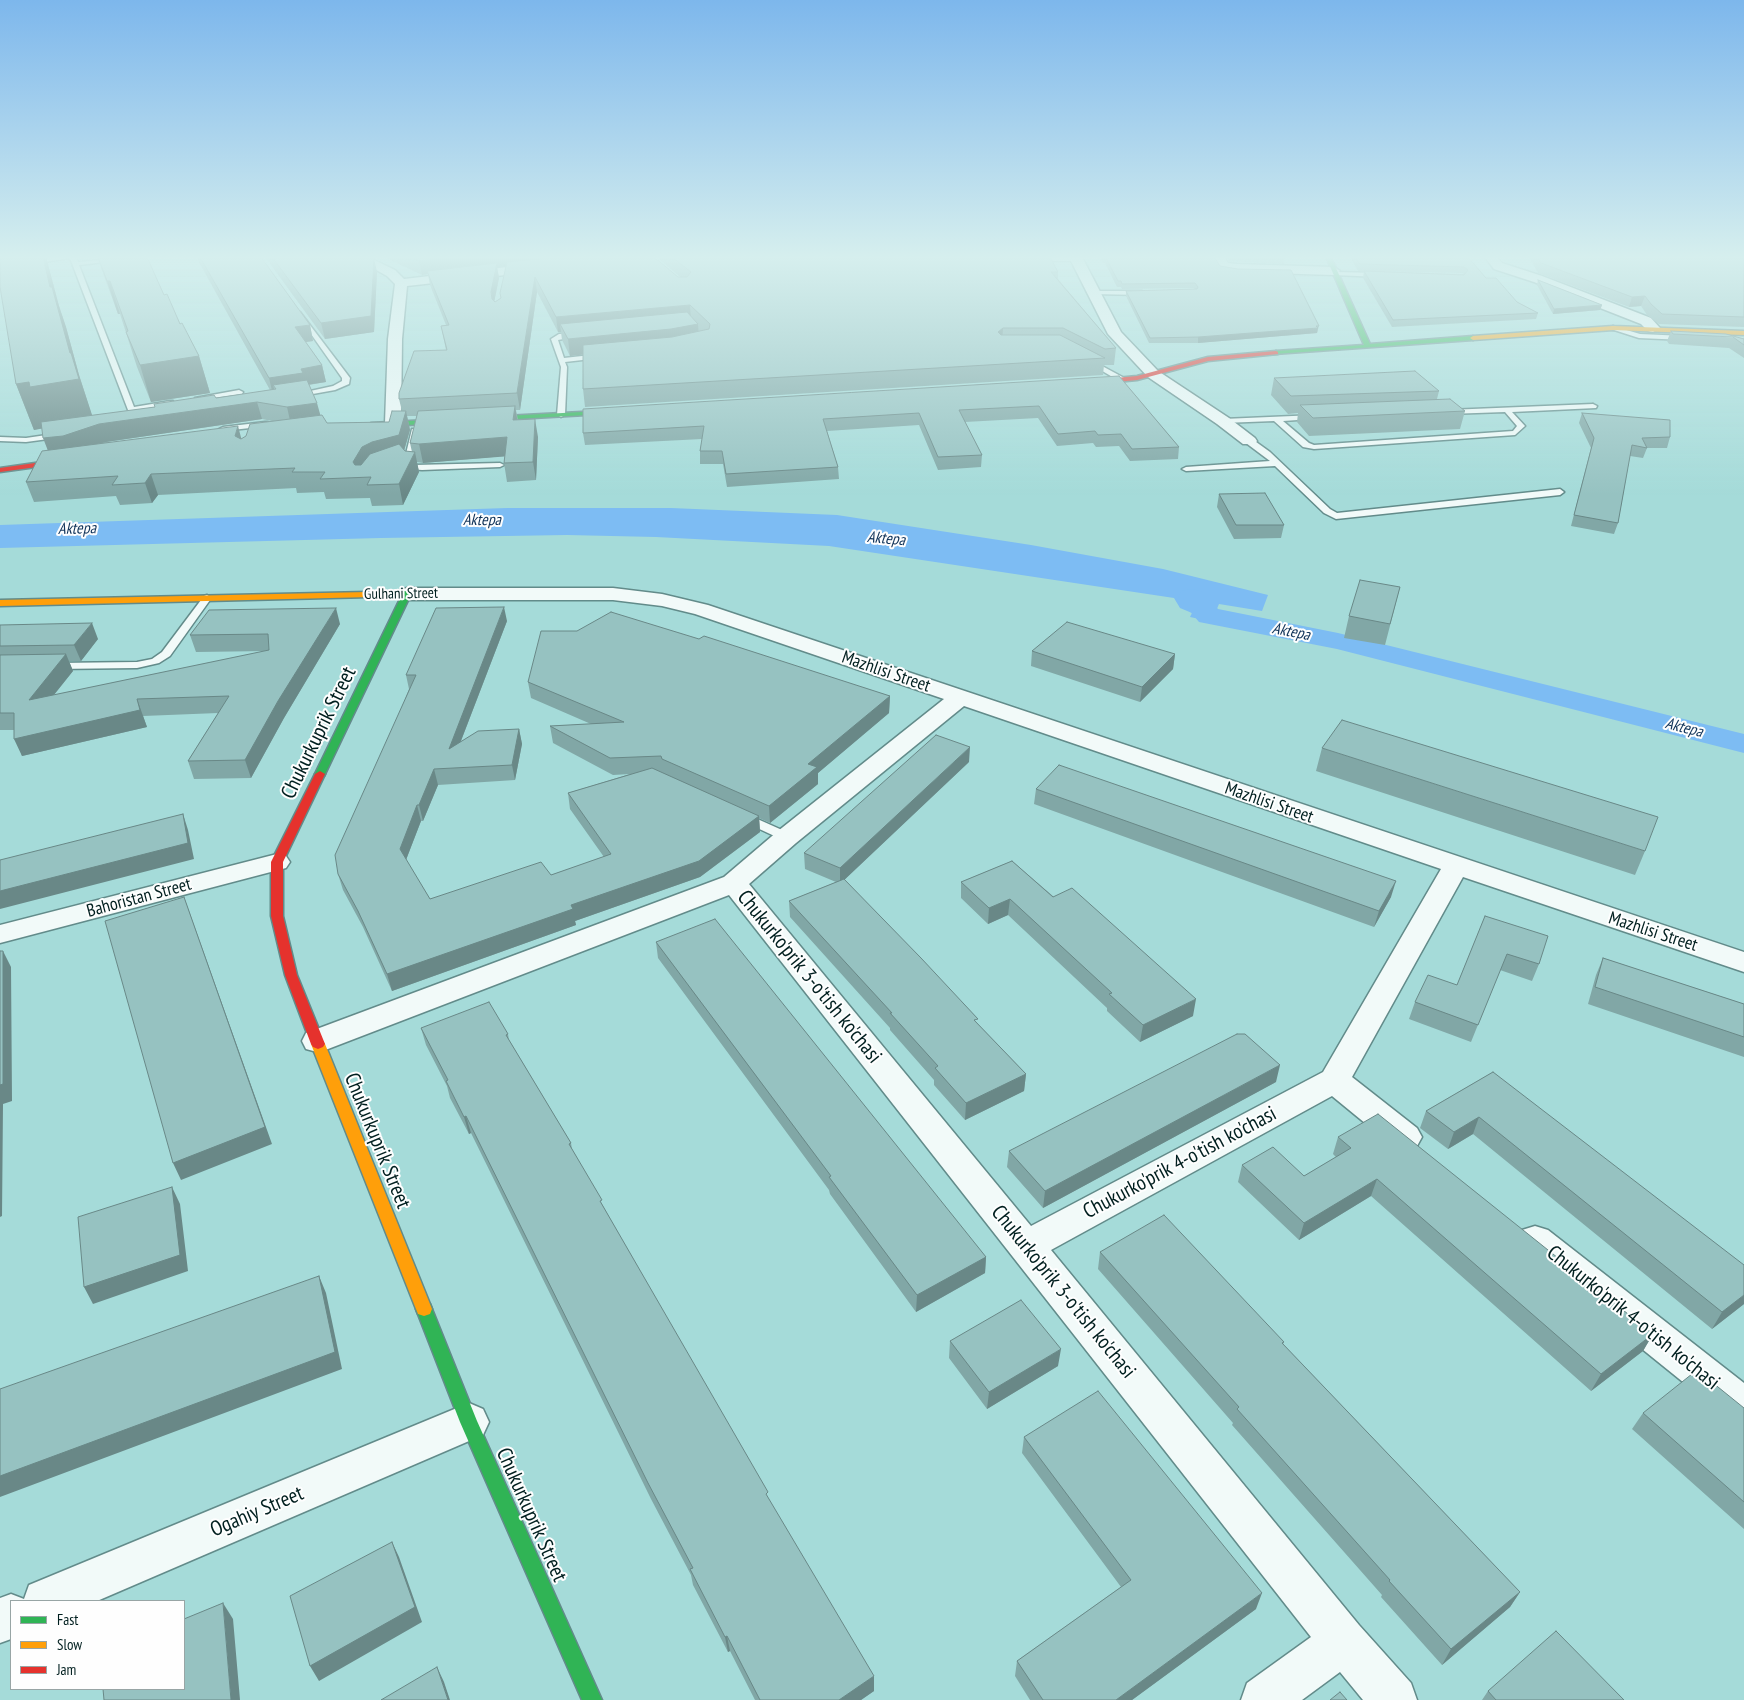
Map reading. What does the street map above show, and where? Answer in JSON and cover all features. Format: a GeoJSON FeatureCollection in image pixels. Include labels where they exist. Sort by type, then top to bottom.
{"type":"FeatureCollection","features":[{"type":"Feature","properties":{"kind":"street"},"geometry":{"type":"LineString","coordinates":[[393,423],[395,336]]}},
{"type":"Feature","properties":{"kind":"street"},"geometry":{"type":"LineString","coordinates":[[1116,336],[1153,374],[1223,420],[1249,441]]}},
{"type":"Feature","properties":{"kind":"street"},"geometry":{"type":"LineString","coordinates":[[1362,336],[1366,345]]}},
{"type":"Feature","properties":{"kind":"street"},"geometry":{"type":"LineString","coordinates":[[1071,384],[1124,380],[1208,359],[1492,336]]}},
{"type":"Feature","properties":{"kind":"street"},"geometry":{"type":"LineString","coordinates":[[1725,336],[1729,341],[1744,346]]}},
{"type":"Feature","properties":{"kind":"street"},"geometry":{"type":"LineString","coordinates":[[355,426],[627,411]]}},
{"type":"Feature","properties":{"kind":"street"},"geometry":{"type":"LineString","coordinates":[[223,440],[270,430]]}},
{"type":"Feature","properties":{"kind":"street"},"geometry":{"type":"LineString","coordinates":[[0,470],[79,457]]}},
{"type":"Feature","properties":{"kind":"street","name":"Gulhani Street"},"geometry":{"type":"LineString","coordinates":[[0,603],[407,594],[578,592],[613,594],[662,600],[746,624],[962,697]]}},
{"type":"Feature","properties":{"kind":"street","name":"Chukurkuprik Street"},"geometry":{"type":"LineString","coordinates":[[407,594],[277,862],[277,916],[290,975],[469,1422],[592,1700]]}},
{"type":"Feature","properties":{"kind":"street","name":"Chukurko'prik 3-o'tish ko'chasi"},"geometry":{"type":"LineString","coordinates":[[317,1041],[734,883],[787,837],[962,697]]}},
{"type":"Feature","properties":{"kind":"street","name":"Mazhlisi Street"},"geometry":{"type":"LineString","coordinates":[[962,697],[1456,866],[1744,962]]}},
{"type":"Feature","properties":{"kind":"street","name":"Bahoristan Street"},"geometry":{"type":"LineString","coordinates":[[0,934],[277,862]]}},
{"type":"Feature","properties":{"kind":"street"},"geometry":{"type":"LineString","coordinates":[[1427,1154],[1334,1080],[1456,866]]}},
{"type":"Feature","properties":{"kind":"street","name":"Chukurko'prik 3-o'tish ko'chasi"},"geometry":{"type":"LineString","coordinates":[[734,883],[1343,1641],[1394,1700]]}},
{"type":"Feature","properties":{"kind":"street","name":"Chukurko'prik 4-o'tish ko'chasi"},"geometry":{"type":"LineString","coordinates":[[1027,1246],[1334,1080]]}},
{"type":"Feature","properties":{"kind":"street","name":"Chukurko'prik 4-o'tish ko'chasi"},"geometry":{"type":"LineString","coordinates":[[1512,1222],[1744,1407]]}},
{"type":"Feature","properties":{"kind":"street","name":"Ogahiy Street"},"geometry":{"type":"LineString","coordinates":[[48,1600],[469,1422]]}},
{"type":"Feature","properties":{"kind":"street"},"geometry":{"type":"LineString","coordinates":[[1264,1700],[1343,1641]]}},
{"type":"Feature","properties":{"kind":"lane"},"geometry":{"type":"LineString","coordinates":[[104,336],[136,421]]}},
{"type":"Feature","properties":{"kind":"lane"},"geometry":{"type":"LineString","coordinates":[[287,397],[335,388],[346,382],[346,378],[316,336]]}},
{"type":"Feature","properties":{"kind":"lane"},"geometry":{"type":"LineString","coordinates":[[558,336],[554,339],[564,368],[562,416]]}},
{"type":"Feature","properties":{"kind":"lane"},"geometry":{"type":"LineString","coordinates":[[1646,336],[1702,339]]}},
{"type":"Feature","properties":{"kind":"lane"},"geometry":{"type":"LineString","coordinates":[[561,360],[606,356]]}},
{"type":"Feature","properties":{"kind":"lane"},"geometry":{"type":"LineString","coordinates":[[1082,357],[1124,380]]}},
{"type":"Feature","properties":{"kind":"lane"},"geometry":{"type":"LineString","coordinates":[[187,400],[239,392]]}},
{"type":"Feature","properties":{"kind":"lane"},"geometry":{"type":"LineString","coordinates":[[133,409],[178,402]]}},
{"type":"Feature","properties":{"kind":"lane"},"geometry":{"type":"LineString","coordinates":[[1439,412],[1593,406]]}},
{"type":"Feature","properties":{"kind":"lane"},"geometry":{"type":"LineString","coordinates":[[1275,418],[1306,446],[1314,447],[1515,433],[1521,426],[1506,410]]}},
{"type":"Feature","properties":{"kind":"lane"},"geometry":{"type":"LineString","coordinates":[[1223,420],[1324,416]]}},
{"type":"Feature","properties":{"kind":"lane"},"geometry":{"type":"LineString","coordinates":[[127,423],[146,420]]}},
{"type":"Feature","properties":{"kind":"lane"},"geometry":{"type":"LineString","coordinates":[[417,422],[408,458],[408,462],[412,467],[500,465]]}},
{"type":"Feature","properties":{"kind":"lane"},"geometry":{"type":"LineString","coordinates":[[213,430],[262,423],[270,430]]}},
{"type":"Feature","properties":{"kind":"lane"},"geometry":{"type":"LineString","coordinates":[[0,440],[26,440],[72,432]]}},
{"type":"Feature","properties":{"kind":"lane"},"geometry":{"type":"LineString","coordinates":[[1249,441],[1277,463],[1327,511],[1336,516],[1560,492]]}},
{"type":"Feature","properties":{"kind":"lane"},"geometry":{"type":"LineString","coordinates":[[399,461],[408,458]]}},
{"type":"Feature","properties":{"kind":"lane"},"geometry":{"type":"LineString","coordinates":[[1186,469],[1277,463]]}},
{"type":"Feature","properties":{"kind":"lane"},"geometry":{"type":"LineString","coordinates":[[49,666],[137,665],[156,661],[166,654],[207,598]]}},
{"type":"Feature","properties":{"kind":"lane"},"geometry":{"type":"LineString","coordinates":[[734,813],[787,837]]}},
{"type":"Feature","properties":{"kind":"water","name":"Aktepa"},"geometry":{"type":"Polygon","coordinates":[[[507,508],[671,508],[837,515],[1031,545],[1163,569],[1268,595],[1262,611],[1219,604],[1216,611],[1234,615],[1228,625],[1190,617],[1192,613],[1180,608],[1174,598],[829,546],[656,537],[567,535],[381,538],[0,548],[0,525],[507,508]]]}},
{"type":"Feature","properties":{"kind":"building"},"geometry":{"type":"Polygon","coordinates":[[[8,336],[65,336],[79,379],[30,387],[29,382],[16,384],[8,336]]]}},
{"type":"Feature","properties":{"kind":"building"},"geometry":{"type":"Polygon","coordinates":[[[128,336],[189,336],[199,356],[140,365],[128,336]]]}},
{"type":"Feature","properties":{"kind":"building"},"geometry":{"type":"Polygon","coordinates":[[[245,336],[302,336],[322,365],[301,369],[303,373],[269,378],[245,336]]]}},
{"type":"Feature","properties":{"kind":"building"},"geometry":{"type":"Polygon","coordinates":[[[444,336],[526,336],[517,393],[399,399],[399,393],[414,351],[447,350],[444,336]]]}},
{"type":"Feature","properties":{"kind":"building"},"geometry":{"type":"Polygon","coordinates":[[[567,336],[595,336],[568,339],[567,336]]]}},
{"type":"Feature","properties":{"kind":"building"},"geometry":{"type":"Polygon","coordinates":[[[1063,336],[1105,358],[583,389],[583,345],[672,337],[1063,336]]]}},
{"type":"Feature","properties":{"kind":"building"},"geometry":{"type":"Polygon","coordinates":[[[1080,336],[1106,336],[1116,348],[1105,349],[1080,336]]]}},
{"type":"Feature","properties":{"kind":"building"},"geometry":{"type":"Polygon","coordinates":[[[1149,336],[1207,336],[1198,337],[1150,338],[1149,336]]]}},
{"type":"Feature","properties":{"kind":"building"},"geometry":{"type":"Polygon","coordinates":[[[1720,336],[1734,336],[1744,339],[1744,345],[1733,337],[1720,336]]]}},
{"type":"Feature","properties":{"kind":"building"},"geometry":{"type":"Polygon","coordinates":[[[1415,371],[1439,391],[1291,396],[1274,378],[1415,371]]]}},
{"type":"Feature","properties":{"kind":"building"},"geometry":{"type":"Polygon","coordinates":[[[1119,376],[1179,447],[1132,449],[1121,434],[1098,435],[1095,431],[1058,434],[1039,406],[959,410],[982,455],[938,457],[919,413],[823,419],[838,467],[726,474],[722,451],[700,451],[704,426],[583,433],[583,409],[1119,376]]]}},
{"type":"Feature","properties":{"kind":"building"},"geometry":{"type":"Polygon","coordinates":[[[307,380],[317,403],[287,407],[257,402],[99,424],[63,436],[43,438],[41,422],[155,407],[154,404],[214,395],[216,398],[276,389],[273,385],[307,380]]]}},
{"type":"Feature","properties":{"kind":"building"},"geometry":{"type":"Polygon","coordinates":[[[1450,399],[1465,411],[1313,418],[1300,405],[1450,399]]]}},
{"type":"Feature","properties":{"kind":"building"},"geometry":{"type":"Polygon","coordinates":[[[515,406],[513,420],[535,419],[533,462],[504,463],[507,437],[419,444],[410,443],[418,411],[515,406]]]}},
{"type":"Feature","properties":{"kind":"building"},"geometry":{"type":"Polygon","coordinates":[[[392,411],[406,411],[399,435],[372,442],[362,447],[353,462],[355,465],[361,465],[370,454],[399,444],[405,451],[415,452],[399,484],[367,485],[371,477],[320,479],[325,472],[292,472],[295,468],[151,474],[145,483],[112,485],[118,476],[26,482],[42,451],[238,426],[235,436],[241,439],[246,436],[250,424],[322,415],[327,423],[389,422],[392,411]]]}},
{"type":"Feature","properties":{"kind":"building"},"geometry":{"type":"Polygon","coordinates":[[[1582,413],[1670,420],[1670,437],[1642,438],[1647,448],[1632,445],[1618,523],[1574,515],[1594,438],[1582,413]]]}},
{"type":"Feature","properties":{"kind":"building"},"geometry":{"type":"Polygon","coordinates":[[[1265,493],[1284,525],[1236,525],[1219,494],[1265,493]]]}},
{"type":"Feature","properties":{"kind":"building"},"geometry":{"type":"Polygon","coordinates":[[[1360,580],[1400,587],[1390,624],[1349,616],[1360,580]]]}},
{"type":"Feature","properties":{"kind":"building"},"geometry":{"type":"Polygon","coordinates":[[[504,607],[449,749],[478,731],[519,729],[512,765],[434,769],[419,805],[417,805],[400,849],[430,899],[541,862],[551,875],[611,854],[568,793],[652,768],[759,816],[699,861],[571,905],[573,909],[387,974],[358,911],[338,874],[335,855],[416,675],[406,675],[436,608],[504,607]]]}},
{"type":"Feature","properties":{"kind":"building"},"geometry":{"type":"Polygon","coordinates":[[[336,608],[278,701],[245,760],[188,761],[229,696],[137,699],[140,710],[14,739],[14,713],[0,713],[0,655],[66,654],[29,700],[269,650],[268,634],[190,635],[209,610],[336,608]]]}},
{"type":"Feature","properties":{"kind":"building"},"geometry":{"type":"Polygon","coordinates":[[[611,612],[699,639],[704,636],[890,696],[808,764],[817,767],[769,806],[662,759],[661,756],[610,758],[550,726],[624,722],[528,682],[541,631],[577,631],[611,612]]]}},
{"type":"Feature","properties":{"kind":"building"},"geometry":{"type":"Polygon","coordinates":[[[1067,622],[1175,654],[1142,687],[1032,651],[1067,622]]]}},
{"type":"Feature","properties":{"kind":"building"},"geometry":{"type":"Polygon","coordinates":[[[92,623],[74,645],[0,646],[0,625],[92,623]]]}},
{"type":"Feature","properties":{"kind":"building"},"geometry":{"type":"Polygon","coordinates":[[[1342,720],[1658,817],[1645,851],[1322,748],[1342,720]]]}},
{"type":"Feature","properties":{"kind":"building"},"geometry":{"type":"Polygon","coordinates":[[[936,735],[970,747],[840,868],[804,853],[936,735]]]}},
{"type":"Feature","properties":{"kind":"building"},"geometry":{"type":"Polygon","coordinates":[[[1059,765],[1396,881],[1379,911],[1036,789],[1059,765]]]}},
{"type":"Feature","properties":{"kind":"building"},"geometry":{"type":"Polygon","coordinates":[[[183,814],[188,843],[0,891],[0,860],[183,814]]]}},
{"type":"Feature","properties":{"kind":"building"},"geometry":{"type":"Polygon","coordinates":[[[1012,861],[1053,897],[1072,888],[1196,999],[1143,1025],[1109,994],[1112,993],[1010,899],[989,908],[961,882],[1012,861]]]}},
{"type":"Feature","properties":{"kind":"building"},"geometry":{"type":"Polygon","coordinates":[[[844,879],[978,1019],[974,1020],[1026,1074],[966,1103],[935,1068],[938,1066],[890,1013],[892,1013],[789,901],[844,879]]]}},
{"type":"Feature","properties":{"kind":"building"},"geometry":{"type":"Polygon","coordinates":[[[184,897],[265,1127],[173,1163],[105,921],[184,897]]]}},
{"type":"Feature","properties":{"kind":"building"},"geometry":{"type":"Polygon","coordinates":[[[1485,916],[1548,936],[1539,964],[1507,954],[1478,1025],[1415,1002],[1428,975],[1457,985],[1485,916]]]}},
{"type":"Feature","properties":{"kind":"building"},"geometry":{"type":"Polygon","coordinates":[[[715,919],[986,1257],[917,1295],[829,1177],[831,1176],[656,942],[715,919]]]}},
{"type":"Feature","properties":{"kind":"building"},"geometry":{"type":"Polygon","coordinates":[[[0,951],[3,951],[3,1084],[0,1085],[0,951]]]}},
{"type":"Feature","properties":{"kind":"building"},"geometry":{"type":"Polygon","coordinates":[[[1603,958],[1744,1004],[1744,1037],[1595,987],[1603,958]]]}},
{"type":"Feature","properties":{"kind":"building"},"geometry":{"type":"Polygon","coordinates":[[[489,1002],[508,1034],[506,1035],[571,1143],[569,1144],[602,1200],[600,1201],[768,1492],[766,1494],[874,1676],[839,1700],[760,1700],[690,1569],[693,1568],[648,1483],[421,1028],[489,1002]]]}},
{"type":"Feature","properties":{"kind":"building"},"geometry":{"type":"Polygon","coordinates":[[[1237,1034],[1245,1034],[1280,1065],[1045,1191],[1009,1151],[1237,1034]]]}},
{"type":"Feature","properties":{"kind":"building"},"geometry":{"type":"Polygon","coordinates":[[[1493,1072],[1744,1265],[1744,1295],[1722,1312],[1479,1117],[1454,1132],[1426,1111],[1493,1072]]]}},
{"type":"Feature","properties":{"kind":"building"},"geometry":{"type":"Polygon","coordinates":[[[1378,1114],[1653,1334],[1601,1374],[1377,1179],[1304,1223],[1242,1165],[1273,1147],[1304,1176],[1351,1148],[1338,1137],[1378,1114]]]}},
{"type":"Feature","properties":{"kind":"building"},"geometry":{"type":"Polygon","coordinates":[[[172,1187],[180,1255],[84,1287],[78,1217],[172,1187]]]}},
{"type":"Feature","properties":{"kind":"building"},"geometry":{"type":"Polygon","coordinates":[[[1164,1215],[1284,1342],[1282,1343],[1520,1592],[1451,1649],[1100,1252],[1164,1215]]]}},
{"type":"Feature","properties":{"kind":"building"},"geometry":{"type":"Polygon","coordinates":[[[319,1276],[335,1352],[0,1476],[0,1389],[319,1276]]]}},
{"type":"Feature","properties":{"kind":"building"},"geometry":{"type":"Polygon","coordinates":[[[1021,1300],[1061,1349],[989,1392],[950,1341],[1021,1300]]]}},
{"type":"Feature","properties":{"kind":"building"},"geometry":{"type":"Polygon","coordinates":[[[1697,1370],[1744,1408],[1744,1502],[1643,1413],[1697,1370]]]}},
{"type":"Feature","properties":{"kind":"building"},"geometry":{"type":"Polygon","coordinates":[[[1098,1391],[1262,1593],[1116,1700],[1043,1700],[1017,1661],[1131,1580],[1024,1437],[1098,1391]]]}},
{"type":"Feature","properties":{"kind":"building"},"geometry":{"type":"Polygon","coordinates":[[[392,1542],[415,1607],[310,1666],[290,1596],[392,1542]]]}},
{"type":"Feature","properties":{"kind":"building"},"geometry":{"type":"Polygon","coordinates":[[[223,1603],[231,1700],[104,1700],[103,1690],[185,1690],[185,1619],[223,1603]]]}},
{"type":"Feature","properties":{"kind":"building"},"geometry":{"type":"Polygon","coordinates":[[[1556,1631],[1624,1700],[1496,1700],[1488,1691],[1556,1631]]]}},
{"type":"Feature","properties":{"kind":"building"},"geometry":{"type":"Polygon","coordinates":[[[437,1667],[448,1700],[381,1700],[437,1667]]]}},
{"type":"Feature","properties":{"kind":"building"},"geometry":{"type":"Polygon","coordinates":[[[1340,1692],[1347,1700],[1330,1700],[1340,1692]]]}},
{"type":"Feature","properties":{"kind":"waterway","name":"Aktepa"},"geometry":{"type":"LineString","coordinates":[[1191,597],[1209,616],[1338,641],[1744,744]]}},
{"type":"Feature","properties":{"kind":"traffic: fast"},"geometry":{"type":"LineString","coordinates":[[1363,336],[1367,345]]}},
{"type":"Feature","properties":{"kind":"traffic: fast"},"geometry":{"type":"LineString","coordinates":[[1276,353],[1473,338]]}},
{"type":"Feature","properties":{"kind":"traffic: fast"},"geometry":{"type":"LineString","coordinates":[[371,425],[620,412]]}},
{"type":"Feature","properties":{"kind":"traffic: fast"},"geometry":{"type":"LineString","coordinates":[[320,774],[407,594],[368,595]]}},
{"type":"Feature","properties":{"kind":"traffic: fast"},"geometry":{"type":"LineString","coordinates":[[424,1309],[469,1422],[592,1700]]}},
{"type":"Feature","properties":{"kind":"traffic: slow"},"geometry":{"type":"LineString","coordinates":[[1473,338],[1496,336]]}},
{"type":"Feature","properties":{"kind":"traffic: slow"},"geometry":{"type":"LineString","coordinates":[[0,603],[368,595]]}},
{"type":"Feature","properties":{"kind":"traffic: slow"},"geometry":{"type":"LineString","coordinates":[[318,1044],[424,1309]]}},
{"type":"Feature","properties":{"kind":"traffic: jam"},"geometry":{"type":"LineString","coordinates":[[1085,383],[1137,378],[1208,359],[1276,353]]}},
{"type":"Feature","properties":{"kind":"traffic: jam"},"geometry":{"type":"LineString","coordinates":[[0,470],[70,460]]}},
{"type":"Feature","properties":{"kind":"traffic: jam"},"geometry":{"type":"LineString","coordinates":[[318,1044],[291,975],[277,916],[277,862],[320,774]]}}]}
